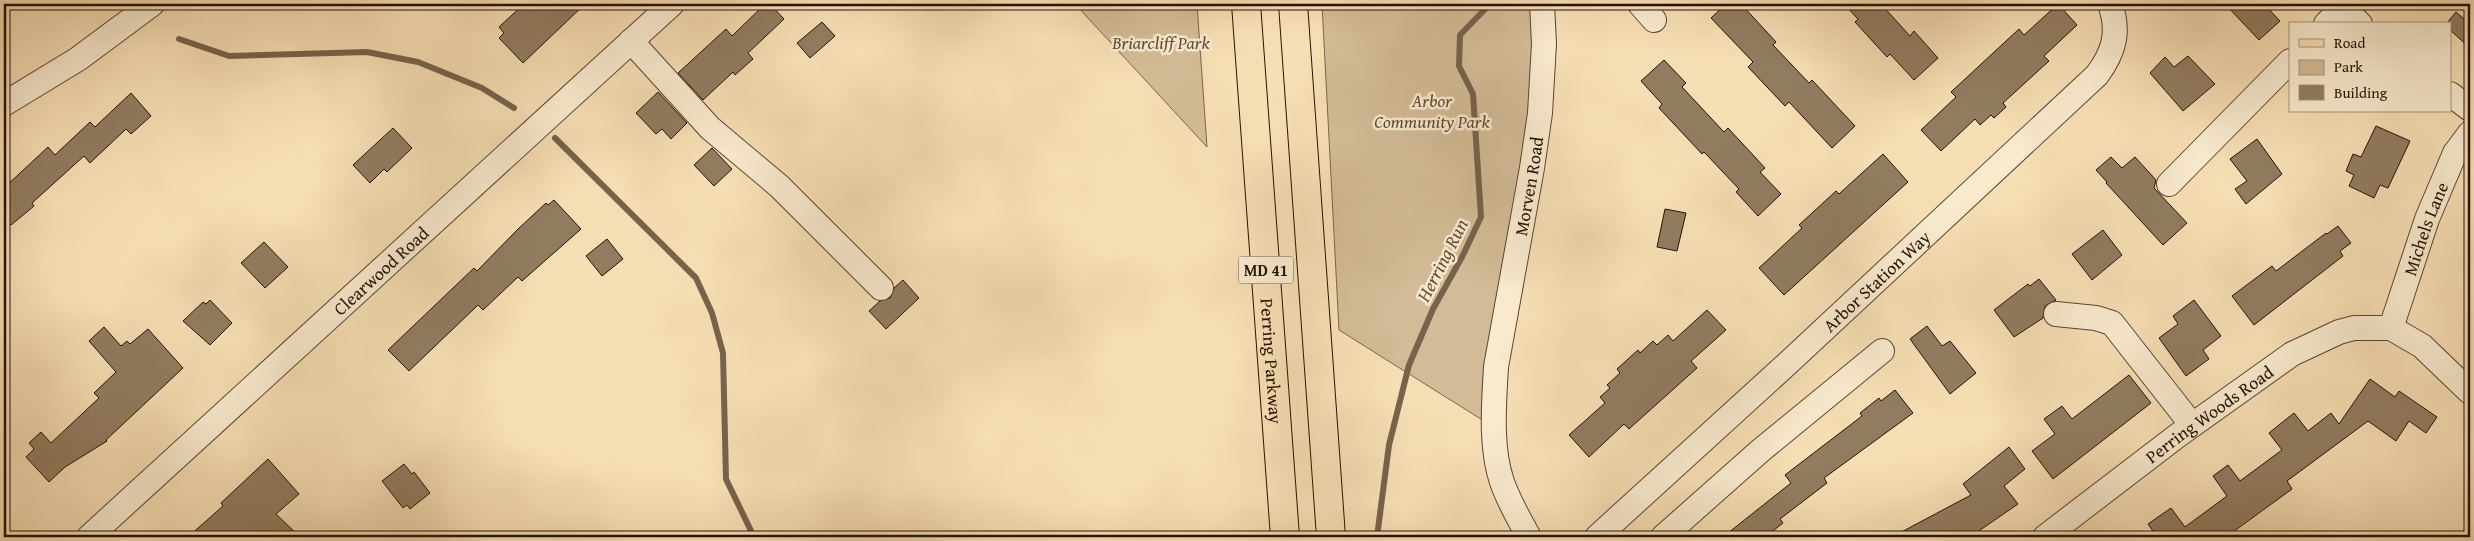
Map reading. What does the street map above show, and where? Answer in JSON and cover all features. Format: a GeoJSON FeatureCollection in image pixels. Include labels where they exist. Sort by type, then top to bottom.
{"type":"FeatureCollection","features":[{"type":"Feature","properties":{"kind":"main road","name":"Perring Parkway"},"geometry":{"type":"LineString","coordinates":[[1246,4],[1285,537]]}},
{"type":"Feature","properties":{"kind":"main road","name":"MD 41"},"geometry":{"type":"LineString","coordinates":[[1293,4],[1331,537]]}},
{"type":"Feature","properties":{"kind":"street"},"geometry":{"type":"LineString","coordinates":[[4,104],[78,59],[152,4]]}},
{"type":"Feature","properties":{"kind":"street","name":"Clearwood Road"},"geometry":{"type":"LineString","coordinates":[[90,537],[672,4]]}},
{"type":"Feature","properties":{"kind":"street","name":"Morven Road"},"geometry":{"type":"LineString","coordinates":[[1529,537],[1512,506],[1501,480],[1495,428],[1496,367],[1540,114],[1544,44],[1542,4]]}},
{"type":"Feature","properties":{"kind":"street","name":"Arbor Station Way"},"geometry":{"type":"LineString","coordinates":[[1597,537],[1796,356],[2097,75],[2106,62],[2116,38],[2114,16],[2110,4]]}},
{"type":"Feature","properties":{"kind":"street"},"geometry":{"type":"LineString","coordinates":[[2336,12],[2356,22]]}},
{"type":"Feature","properties":{"kind":"street"},"geometry":{"type":"LineString","coordinates":[[631,41],[710,128],[779,186],[881,288]]}},
{"type":"Feature","properties":{"kind":"street"},"geometry":{"type":"LineString","coordinates":[[2170,184],[2289,62]]}},
{"type":"Feature","properties":{"kind":"street"},"geometry":{"type":"LineString","coordinates":[[2452,96],[2470,109]]}},
{"type":"Feature","properties":{"kind":"street","name":"Michels Lane"},"geometry":{"type":"LineString","coordinates":[[2391,328],[2427,219],[2455,153],[2470,133]]}},
{"type":"Feature","properties":{"kind":"street"},"geometry":{"type":"LineString","coordinates":[[2056,314],[2096,318],[2112,323],[2192,425]]}},
{"type":"Feature","properties":{"kind":"street","name":"Perring Woods Road"},"geometry":{"type":"LineString","coordinates":[[2044,537],[2192,425],[2292,354],[2339,332],[2354,328],[2391,328]]}},
{"type":"Feature","properties":{"kind":"street"},"geometry":{"type":"LineString","coordinates":[[2391,328],[2422,346],[2470,392]]}},
{"type":"Feature","properties":{"kind":"street"},"geometry":{"type":"LineString","coordinates":[[1663,537],[1760,451],[1882,351]]}},
{"type":"Feature","properties":{"kind":"green space","name":"Briarcliff Park"},"geometry":{"type":"Polygon","coordinates":[[[1075,4],[1197,4],[1207,147],[1075,4]]]}},
{"type":"Feature","properties":{"kind":"green space","name":"Arbor Community Park"},"geometry":{"type":"Polygon","coordinates":[[[1322,4],[1535,4],[1543,68],[1484,421],[1339,330],[1322,4]]]}},
{"type":"Feature","properties":{"kind":"building"},"geometry":{"type":"Polygon","coordinates":[[[524,4],[585,4],[523,63],[499,38],[504,33],[499,27],[524,4]]]}},
{"type":"Feature","properties":{"kind":"building"},"geometry":{"type":"Polygon","coordinates":[[[765,4],[770,4],[784,19],[748,53],[753,59],[735,75],[733,72],[703,100],[678,73],[726,29],[732,36],[765,4]]]}},
{"type":"Feature","properties":{"kind":"building"},"geometry":{"type":"Polygon","coordinates":[[[1726,4],[1741,4],[1776,42],[1773,45],[1809,83],[1812,80],[1855,126],[1832,148],[1789,102],[1785,106],[1748,67],[1753,62],[1711,18],[1726,4]]]}},
{"type":"Feature","properties":{"kind":"building"},"geometry":{"type":"Polygon","coordinates":[[[1844,4],[1881,4],[1910,36],[1914,31],[1938,58],[1914,80],[1890,54],[1887,57],[1855,22],[1858,19],[1844,4]]]}},
{"type":"Feature","properties":{"kind":"building"},"geometry":{"type":"Polygon","coordinates":[[[2058,4],[2077,25],[2044,56],[2049,61],[2003,103],[2006,107],[1994,118],[1991,115],[1980,125],[1975,119],[1941,151],[1921,130],[1956,97],[1951,92],[2019,29],[2024,35],[2058,4]]]}},
{"type":"Feature","properties":{"kind":"building"},"geometry":{"type":"Polygon","coordinates":[[[2225,4],[2264,4],[2280,21],[2259,40],[2225,4]]]}},
{"type":"Feature","properties":{"kind":"building"},"geometry":{"type":"Polygon","coordinates":[[[2456,12],[2470,24],[2470,48],[2452,32],[2452,22],[2448,22],[2456,12]]]}},
{"type":"Feature","properties":{"kind":"building"},"geometry":{"type":"Polygon","coordinates":[[[822,22],[835,36],[810,58],[797,43],[822,22]]]}},
{"type":"Feature","properties":{"kind":"building"},"geometry":{"type":"Polygon","coordinates":[[[2188,56],[2215,84],[2183,111],[2150,73],[2165,57],[2174,67],[2188,56]]]}},
{"type":"Feature","properties":{"kind":"building"},"geometry":{"type":"Polygon","coordinates":[[[1664,60],[1686,83],[1682,87],[1724,132],[1728,128],[1765,168],[1760,172],[1781,194],[1758,216],[1736,192],[1739,189],[1704,152],[1702,154],[1659,108],[1662,104],[1641,81],[1664,60]]]}},
{"type":"Feature","properties":{"kind":"building"},"geometry":{"type":"Polygon","coordinates":[[[658,92],[687,123],[671,139],[662,129],[656,134],[636,113],[658,92]]]}},
{"type":"Feature","properties":{"kind":"building"},"geometry":{"type":"Polygon","coordinates":[[[131,93],[151,116],[131,134],[126,129],[90,163],[84,156],[32,203],[34,206],[11,225],[4,216],[4,188],[48,147],[55,155],[90,122],[95,127],[131,93]]]}},
{"type":"Feature","properties":{"kind":"building"},"geometry":{"type":"Polygon","coordinates":[[[2376,126],[2410,141],[2388,188],[2380,185],[2374,198],[2349,186],[2354,175],[2346,171],[2353,154],[2361,157],[2376,126]]]}},
{"type":"Feature","properties":{"kind":"building"},"geometry":{"type":"Polygon","coordinates":[[[393,128],[412,148],[387,172],[384,169],[370,183],[353,165],[393,128]]]}},
{"type":"Feature","properties":{"kind":"building"},"geometry":{"type":"Polygon","coordinates":[[[2257,139],[2282,174],[2246,204],[2235,189],[2247,181],[2230,159],[2257,139]]]}},
{"type":"Feature","properties":{"kind":"building"},"geometry":{"type":"Polygon","coordinates":[[[712,148],[732,169],[714,186],[694,165],[712,148]]]}},
{"type":"Feature","properties":{"kind":"building"},"geometry":{"type":"Polygon","coordinates":[[[1883,154],[1908,182],[1784,295],[1759,268],[1802,228],[1799,225],[1836,191],[1839,194],[1883,154]]]}},
{"type":"Feature","properties":{"kind":"building"},"geometry":{"type":"Polygon","coordinates":[[[2111,157],[2122,168],[2135,157],[2156,180],[2154,188],[2187,223],[2163,245],[2096,170],[2111,157]]]}},
{"type":"Feature","properties":{"kind":"building"},"geometry":{"type":"Polygon","coordinates":[[[554,200],[581,229],[522,281],[518,277],[483,310],[478,305],[409,371],[388,350],[474,268],[477,271],[546,203],[548,205],[554,200]]]}},
{"type":"Feature","properties":{"kind":"building"},"geometry":{"type":"Polygon","coordinates":[[[1665,209],[1686,213],[1677,251],[1657,247],[1665,209]]]}},
{"type":"Feature","properties":{"kind":"building"},"geometry":{"type":"Polygon","coordinates":[[[2338,226],[2351,243],[2340,251],[2343,256],[2254,325],[2232,296],[2272,266],[2276,271],[2338,226]]]}},
{"type":"Feature","properties":{"kind":"building"},"geometry":{"type":"Polygon","coordinates":[[[2103,230],[2122,255],[2092,280],[2072,254],[2103,230]]]}},
{"type":"Feature","properties":{"kind":"building"},"geometry":{"type":"Polygon","coordinates":[[[607,239],[623,259],[602,276],[586,256],[607,239]]]}},
{"type":"Feature","properties":{"kind":"building"},"geometry":{"type":"Polygon","coordinates":[[[264,242],[288,267],[265,288],[241,263],[264,242]]]}},
{"type":"Feature","properties":{"kind":"building"},"geometry":{"type":"Polygon","coordinates":[[[2039,279],[2056,300],[2045,306],[2043,318],[2014,337],[1994,310],[2028,284],[2030,286],[2039,279]]]}},
{"type":"Feature","properties":{"kind":"building"},"geometry":{"type":"Polygon","coordinates":[[[903,280],[919,298],[886,329],[869,311],[880,301],[890,298],[894,288],[903,280]]]}},
{"type":"Feature","properties":{"kind":"building"},"geometry":{"type":"Polygon","coordinates":[[[210,300],[232,323],[210,345],[183,321],[203,302],[206,304],[210,300]]]}},
{"type":"Feature","properties":{"kind":"building"},"geometry":{"type":"Polygon","coordinates":[[[2194,300],[2221,336],[2203,350],[2209,359],[2186,376],[2159,338],[2178,324],[2173,316],[2194,300]]]}},
{"type":"Feature","properties":{"kind":"building"},"geometry":{"type":"Polygon","coordinates":[[[1707,310],[1726,330],[1691,361],[1697,368],[1629,429],[1624,424],[1589,457],[1569,435],[1605,403],[1600,397],[1610,388],[1607,385],[1620,373],[1617,369],[1638,350],[1640,353],[1653,341],[1657,345],[1668,335],[1673,341],[1707,310]]]}},
{"type":"Feature","properties":{"kind":"building"},"geometry":{"type":"Polygon","coordinates":[[[1927,326],[1942,346],[1950,341],[1976,373],[1950,394],[1910,339],[1927,326]]]}},
{"type":"Feature","properties":{"kind":"building"},"geometry":{"type":"Polygon","coordinates":[[[104,327],[121,346],[127,341],[130,344],[148,329],[183,368],[107,441],[65,467],[49,482],[26,457],[34,449],[29,443],[41,432],[51,443],[99,398],[94,393],[116,372],[89,341],[104,327]]]}},
{"type":"Feature","properties":{"kind":"building"},"geometry":{"type":"Polygon","coordinates":[[[2129,375],[2151,403],[2053,479],[2032,451],[2055,434],[2044,419],[2062,406],[2072,419],[2129,375]]]}},
{"type":"Feature","properties":{"kind":"building"},"geometry":{"type":"Polygon","coordinates":[[[2370,379],[2395,397],[2399,391],[2437,417],[2426,433],[2409,421],[2396,441],[2368,421],[2287,481],[2292,489],[2226,537],[2157,537],[2148,524],[2171,508],[2185,527],[2227,496],[2213,476],[2228,465],[2240,481],[2282,450],[2269,433],[2294,413],[2308,431],[2331,413],[2339,424],[2370,379]]]}},
{"type":"Feature","properties":{"kind":"building"},"geometry":{"type":"Polygon","coordinates":[[[1895,390],[1913,413],[1824,478],[1827,483],[1780,519],[1783,523],[1765,537],[1723,537],[1791,483],[1785,475],[1862,416],[1860,413],[1879,398],[1881,401],[1895,390]]]}},
{"type":"Feature","properties":{"kind":"building"},"geometry":{"type":"Polygon","coordinates":[[[2009,447],[2025,469],[2004,486],[2018,504],[1970,537],[1892,537],[1971,495],[1963,484],[2009,447]]]}},
{"type":"Feature","properties":{"kind":"building"},"geometry":{"type":"Polygon","coordinates":[[[268,459],[299,494],[276,514],[300,537],[188,537],[223,506],[221,503],[268,459]]]}},
{"type":"Feature","properties":{"kind":"building"},"geometry":{"type":"Polygon","coordinates":[[[404,464],[412,474],[414,472],[430,493],[410,509],[407,505],[403,508],[382,481],[404,464]]]}},
{"type":"Feature","properties":{"kind":"waterway"},"geometry":{"type":"LineString","coordinates":[[82,4],[86,5]]}},
{"type":"Feature","properties":{"kind":"waterway","name":"Herring Run"},"geometry":{"type":"LineString","coordinates":[[1377,537],[1389,445],[1409,365],[1433,309],[1462,257],[1481,217],[1473,94],[1459,66],[1460,35],[1490,4]]}},
{"type":"Feature","properties":{"kind":"waterway"},"geometry":{"type":"LineString","coordinates":[[179,39],[229,56],[367,52],[418,62],[482,88],[514,108]]}},
{"type":"Feature","properties":{"kind":"waterway"},"geometry":{"type":"LineString","coordinates":[[555,138],[696,278],[712,313],[723,353],[726,479],[754,537]]}}]}
